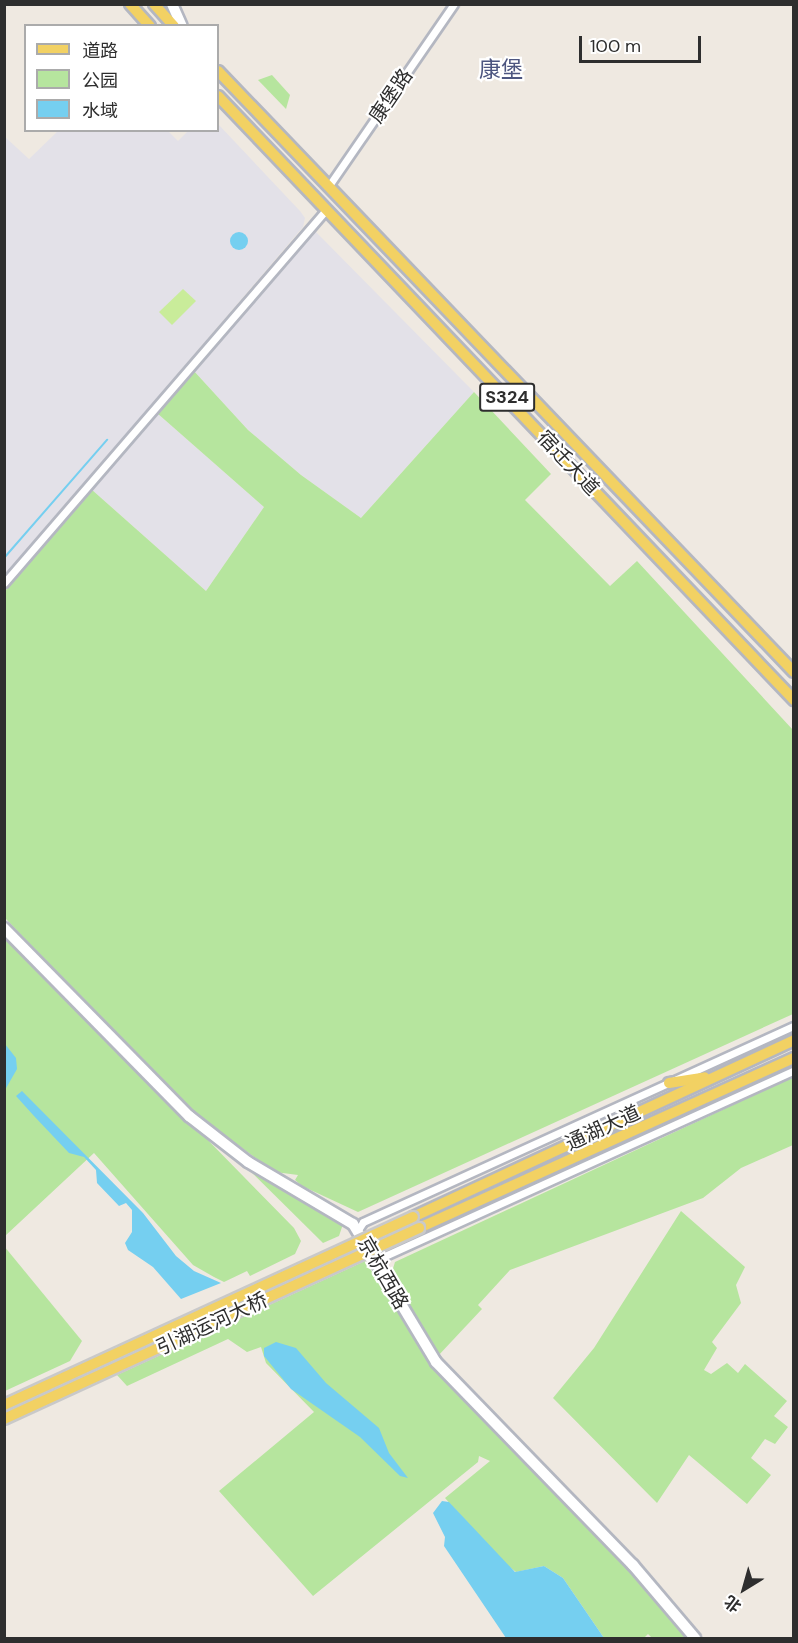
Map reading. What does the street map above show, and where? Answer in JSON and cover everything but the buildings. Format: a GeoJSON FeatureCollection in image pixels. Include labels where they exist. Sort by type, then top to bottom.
{"type":"FeatureCollection","features":[{"type":"Feature","properties":{"kind":"main road"},"geometry":{"type":"LineString","coordinates":[[130,4],[148,24]]}},
{"type":"Feature","properties":{"kind":"main road"},"geometry":{"type":"LineString","coordinates":[[154,4],[172,24]]}},
{"type":"Feature","properties":{"kind":"main road"},"geometry":{"type":"LineString","coordinates":[[172,4],[181,24]]}},
{"type":"Feature","properties":{"kind":"main road","name":"宿迁大道"},"geometry":{"type":"LineString","coordinates":[[219,72],[794,672]]}},
{"type":"Feature","properties":{"kind":"main road","name":"宿迁大道"},"geometry":{"type":"LineString","coordinates":[[219,97],[794,700]]}},
{"type":"Feature","properties":{"kind":"main road","name":"京杭西路"},"geometry":{"type":"LineString","coordinates":[[4,928],[189,1116],[248,1162],[358,1230],[436,1362],[633,1565],[695,1638]]}},
{"type":"Feature","properties":{"kind":"main road","name":"通湖大道"},"geometry":{"type":"LineString","coordinates":[[413,1217],[794,1040]]}},
{"type":"Feature","properties":{"kind":"main road","name":"通湖大道"},"geometry":{"type":"LineString","coordinates":[[419,1228],[794,1058]]}},
{"type":"Feature","properties":{"kind":"main road"},"geometry":{"type":"LineString","coordinates":[[776,1066],[794,1063]]}},
{"type":"Feature","properties":{"kind":"main road"},"geometry":{"type":"LineString","coordinates":[[669,1083],[720,1074]]}},
{"type":"Feature","properties":{"kind":"main road","name":"引湖运河大桥"},"geometry":{"type":"LineString","coordinates":[[4,1405],[413,1217]]}},
{"type":"Feature","properties":{"kind":"main road","name":"引湖运河大桥"},"geometry":{"type":"LineString","coordinates":[[4,1419],[419,1228]]}},
{"type":"Feature","properties":{"kind":"street","name":"康堡路"},"geometry":{"type":"LineString","coordinates":[[328,187],[454,4]]}},
{"type":"Feature","properties":{"kind":"street"},"geometry":{"type":"LineString","coordinates":[[4,583],[326,210]]}},
{"type":"Feature","properties":{"kind":"street"},"geometry":{"type":"LineString","coordinates":[[358,1230],[363,1222],[794,1026]]}},
{"type":"Feature","properties":{"kind":"street"},"geometry":{"type":"LineString","coordinates":[[376,1260],[794,1070]]}},
{"type":"Feature","properties":{"kind":"shaded area"},"geometry":{"type":"Polygon","coordinates":[[[219,125],[300,211],[305,218],[303,227],[5,576],[4,136],[29,159],[57,132],[169,132],[178,141],[187,132],[219,132],[219,125]]]}},
{"type":"Feature","properties":{"kind":"shaded area"},"geometry":{"type":"Polygon","coordinates":[[[315,231],[474,392],[361,518],[301,475],[248,430],[193,370],[315,231]]]}},
{"type":"Feature","properties":{"kind":"shaded area"},"geometry":{"type":"Polygon","coordinates":[[[157,413],[264,507],[206,591],[91,489],[157,413]]]}},
{"type":"Feature","properties":{"kind":"green space"},"geometry":{"type":"Polygon","coordinates":[[[272,75],[290,95],[286,109],[258,80],[272,75]]]}},
{"type":"Feature","properties":{"kind":"green space"},"geometry":{"type":"Polygon","coordinates":[[[183,289],[196,301],[172,325],[159,312],[183,289]]]}},
{"type":"Feature","properties":{"kind":"green space"},"geometry":{"type":"Polygon","coordinates":[[[193,370],[248,430],[301,475],[361,518],[474,392],[551,474],[525,500],[610,586],[637,561],[793,730],[793,1014],[358,1212],[302,1186],[295,1180],[298,1175],[275,1172],[190,1110],[5,918],[5,591],[91,489],[206,591],[264,507],[157,413],[193,370]]]}},
{"type":"Feature","properties":{"kind":"green space"},"geometry":{"type":"Polygon","coordinates":[[[5,933],[294,1228],[301,1241],[295,1254],[250,1276],[247,1271],[224,1282],[214,1277],[193,1265],[94,1153],[5,1236],[5,933]]]}},
{"type":"Feature","properties":{"kind":"green space"},"geometry":{"type":"Polygon","coordinates":[[[793,1077],[793,1145],[741,1168],[703,1198],[510,1270],[478,1305],[482,1309],[437,1357],[390,1278],[395,1262],[793,1077]]]}},
{"type":"Feature","properties":{"kind":"green space"},"geometry":{"type":"Polygon","coordinates":[[[241,1162],[343,1224],[339,1236],[323,1243],[241,1162]]]}},
{"type":"Feature","properties":{"kind":"green space"},"geometry":{"type":"Polygon","coordinates":[[[681,1211],[745,1267],[736,1285],[741,1303],[712,1342],[717,1348],[704,1370],[711,1374],[727,1363],[738,1373],[745,1364],[787,1401],[774,1416],[788,1427],[775,1444],[765,1439],[751,1458],[771,1475],[747,1504],[689,1455],[657,1503],[553,1398],[594,1348],[681,1211]]]}},
{"type":"Feature","properties":{"kind":"green space"},"geometry":{"type":"Polygon","coordinates":[[[4,1246],[82,1341],[70,1361],[5,1391],[4,1246]]]}},
{"type":"Feature","properties":{"kind":"green space"},"geometry":{"type":"Polygon","coordinates":[[[365,1261],[435,1370],[627,1567],[690,1638],[652,1638],[648,1634],[644,1638],[604,1638],[563,1578],[544,1566],[516,1572],[502,1561],[445,1498],[490,1461],[479,1456],[478,1462],[313,1596],[219,1491],[314,1412],[266,1363],[261,1347],[247,1352],[228,1339],[127,1386],[117,1375],[365,1261]]]}},
{"type":"Feature","properties":{"kind":"water"},"geometry":{"type":"Polygon","coordinates":[[[235,232],[243,232],[248,237],[246,248],[235,250],[230,245],[230,237],[235,232]]]}},
{"type":"Feature","properties":{"kind":"water"},"geometry":{"type":"Polygon","coordinates":[[[5,1044],[16,1058],[17,1069],[5,1090],[5,1044]]]}},
{"type":"Feature","properties":{"kind":"water"},"geometry":{"type":"Polygon","coordinates":[[[22,1091],[143,1213],[176,1256],[194,1271],[221,1283],[181,1299],[153,1267],[128,1250],[125,1243],[132,1232],[132,1210],[126,1203],[119,1206],[97,1183],[96,1170],[84,1157],[69,1153],[34,1116],[16,1096],[22,1091]]]}},
{"type":"Feature","properties":{"kind":"water"},"geometry":{"type":"Polygon","coordinates":[[[276,1342],[296,1348],[326,1383],[379,1428],[389,1453],[408,1478],[400,1476],[360,1437],[291,1389],[264,1356],[264,1348],[276,1342]]]}},
{"type":"Feature","properties":{"kind":"water"},"geometry":{"type":"Polygon","coordinates":[[[442,1501],[449,1502],[515,1572],[544,1566],[563,1578],[604,1638],[506,1638],[444,1546],[445,1537],[433,1513],[442,1501]]]}},
{"type":"Feature","properties":{"kind":"waterway"},"geometry":{"type":"LineString","coordinates":[[4,558],[107,440]]}},
{"type":"Feature","properties":{"kind":"district","name":"康堡"},"geometry":{"type":"Point","coordinates":[501,70]}}]}
